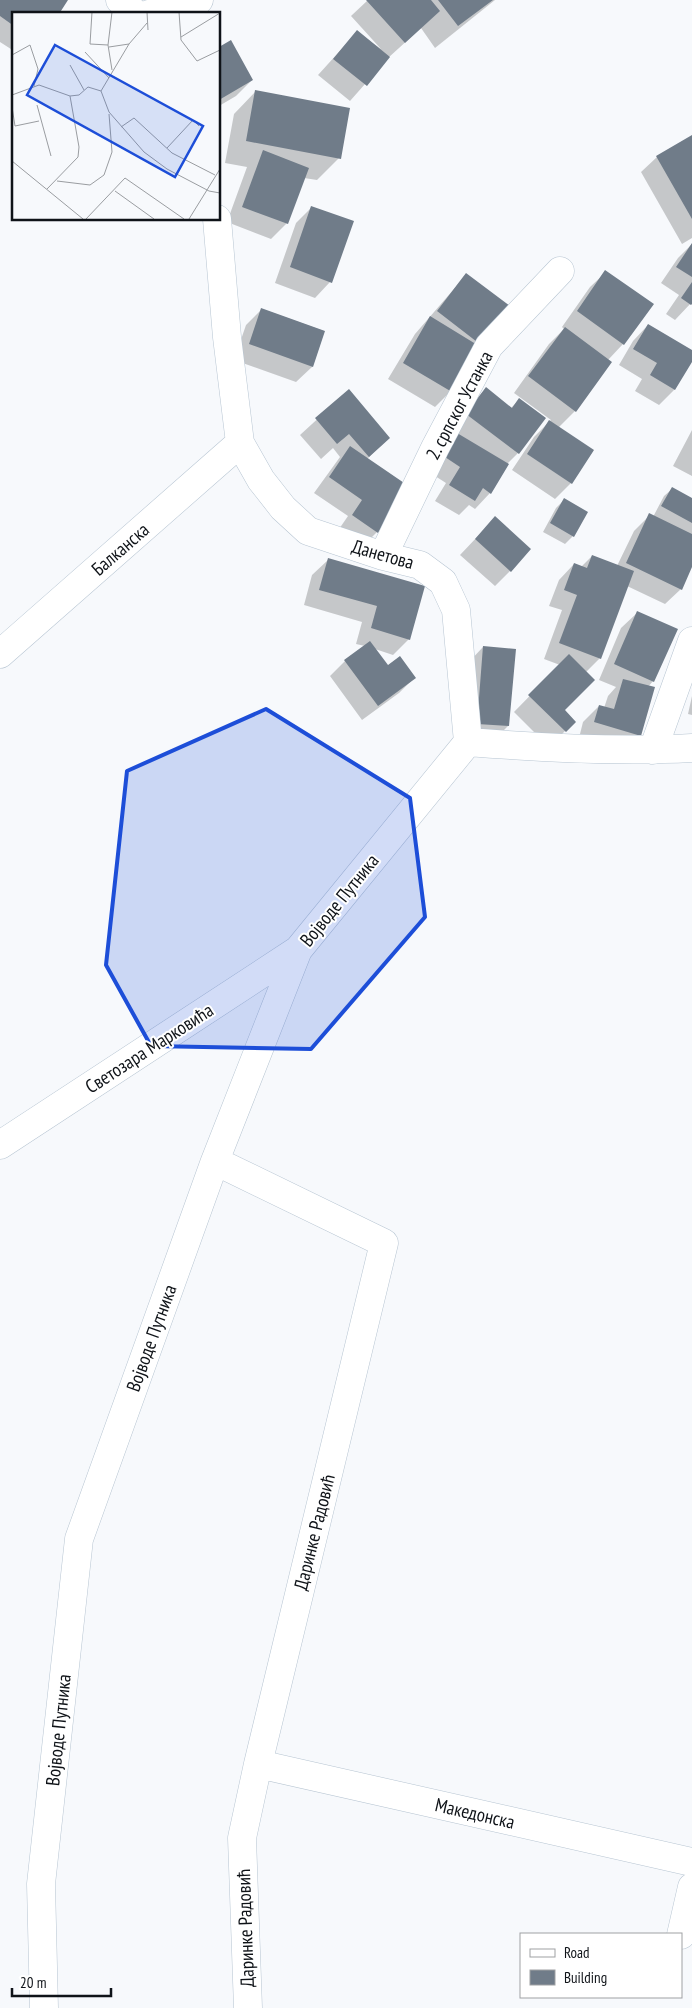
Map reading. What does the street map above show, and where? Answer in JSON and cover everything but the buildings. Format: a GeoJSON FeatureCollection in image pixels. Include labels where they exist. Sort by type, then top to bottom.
{"type":"FeatureCollection","features":[{"type":"Feature","properties":{"kind":"street"},"geometry":{"type":"LineString","coordinates":[[120,0],[134,12]]}},
{"type":"Feature","properties":{"kind":"street"},"geometry":{"type":"LineString","coordinates":[[156,12],[199,0]]}},
{"type":"Feature","properties":{"kind":"street","name":"Данетова"},"geometry":{"type":"LineString","coordinates":[[217,220],[227,337],[240,444],[266,487],[283,508],[308,531],[383,556],[420,564],[443,582],[456,610],[468,742]]}},
{"type":"Feature","properties":{"kind":"street","name":"2. српског Устанка"},"geometry":{"type":"LineString","coordinates":[[383,556],[435,448],[489,346],[560,271]]}},
{"type":"Feature","properties":{"kind":"street","name":"Балканска"},"geometry":{"type":"LineString","coordinates":[[0,654],[240,444]]}},
{"type":"Feature","properties":{"kind":"street"},"geometry":{"type":"LineString","coordinates":[[653,750],[692,641]]}},
{"type":"Feature","properties":{"kind":"street"},"geometry":{"type":"LineString","coordinates":[[468,742],[556,749],[653,750],[692,748]]}},
{"type":"Feature","properties":{"kind":"street","name":"Војводе Путника"},"geometry":{"type":"LineString","coordinates":[[44,2008],[41,1884],[79,1540],[215,1161],[298,950],[468,742]]}},
{"type":"Feature","properties":{"kind":"street","name":"Светозара Марковића"},"geometry":{"type":"LineString","coordinates":[[0,1145],[298,950]]}},
{"type":"Feature","properties":{"kind":"street","name":"Даринке Радовић"},"geometry":{"type":"LineString","coordinates":[[215,1161],[384,1243],[258,1764],[242,1838],[248,2008]]}},
{"type":"Feature","properties":{"kind":"street","name":"Македонска"},"geometry":{"type":"LineString","coordinates":[[258,1764],[692,1862]]}},
{"type":"Feature","properties":{"kind":"street"},"geometry":{"type":"LineString","coordinates":[[681,1933],[692,1886]]}},
{"type":"Feature","properties":{"kind":"highlighted area"},"geometry":{"type":"Polygon","coordinates":[[[266,709],[410,798],[425,917],[311,1049],[151,1046],[106,965],[127,771],[266,709]]]}}]}
